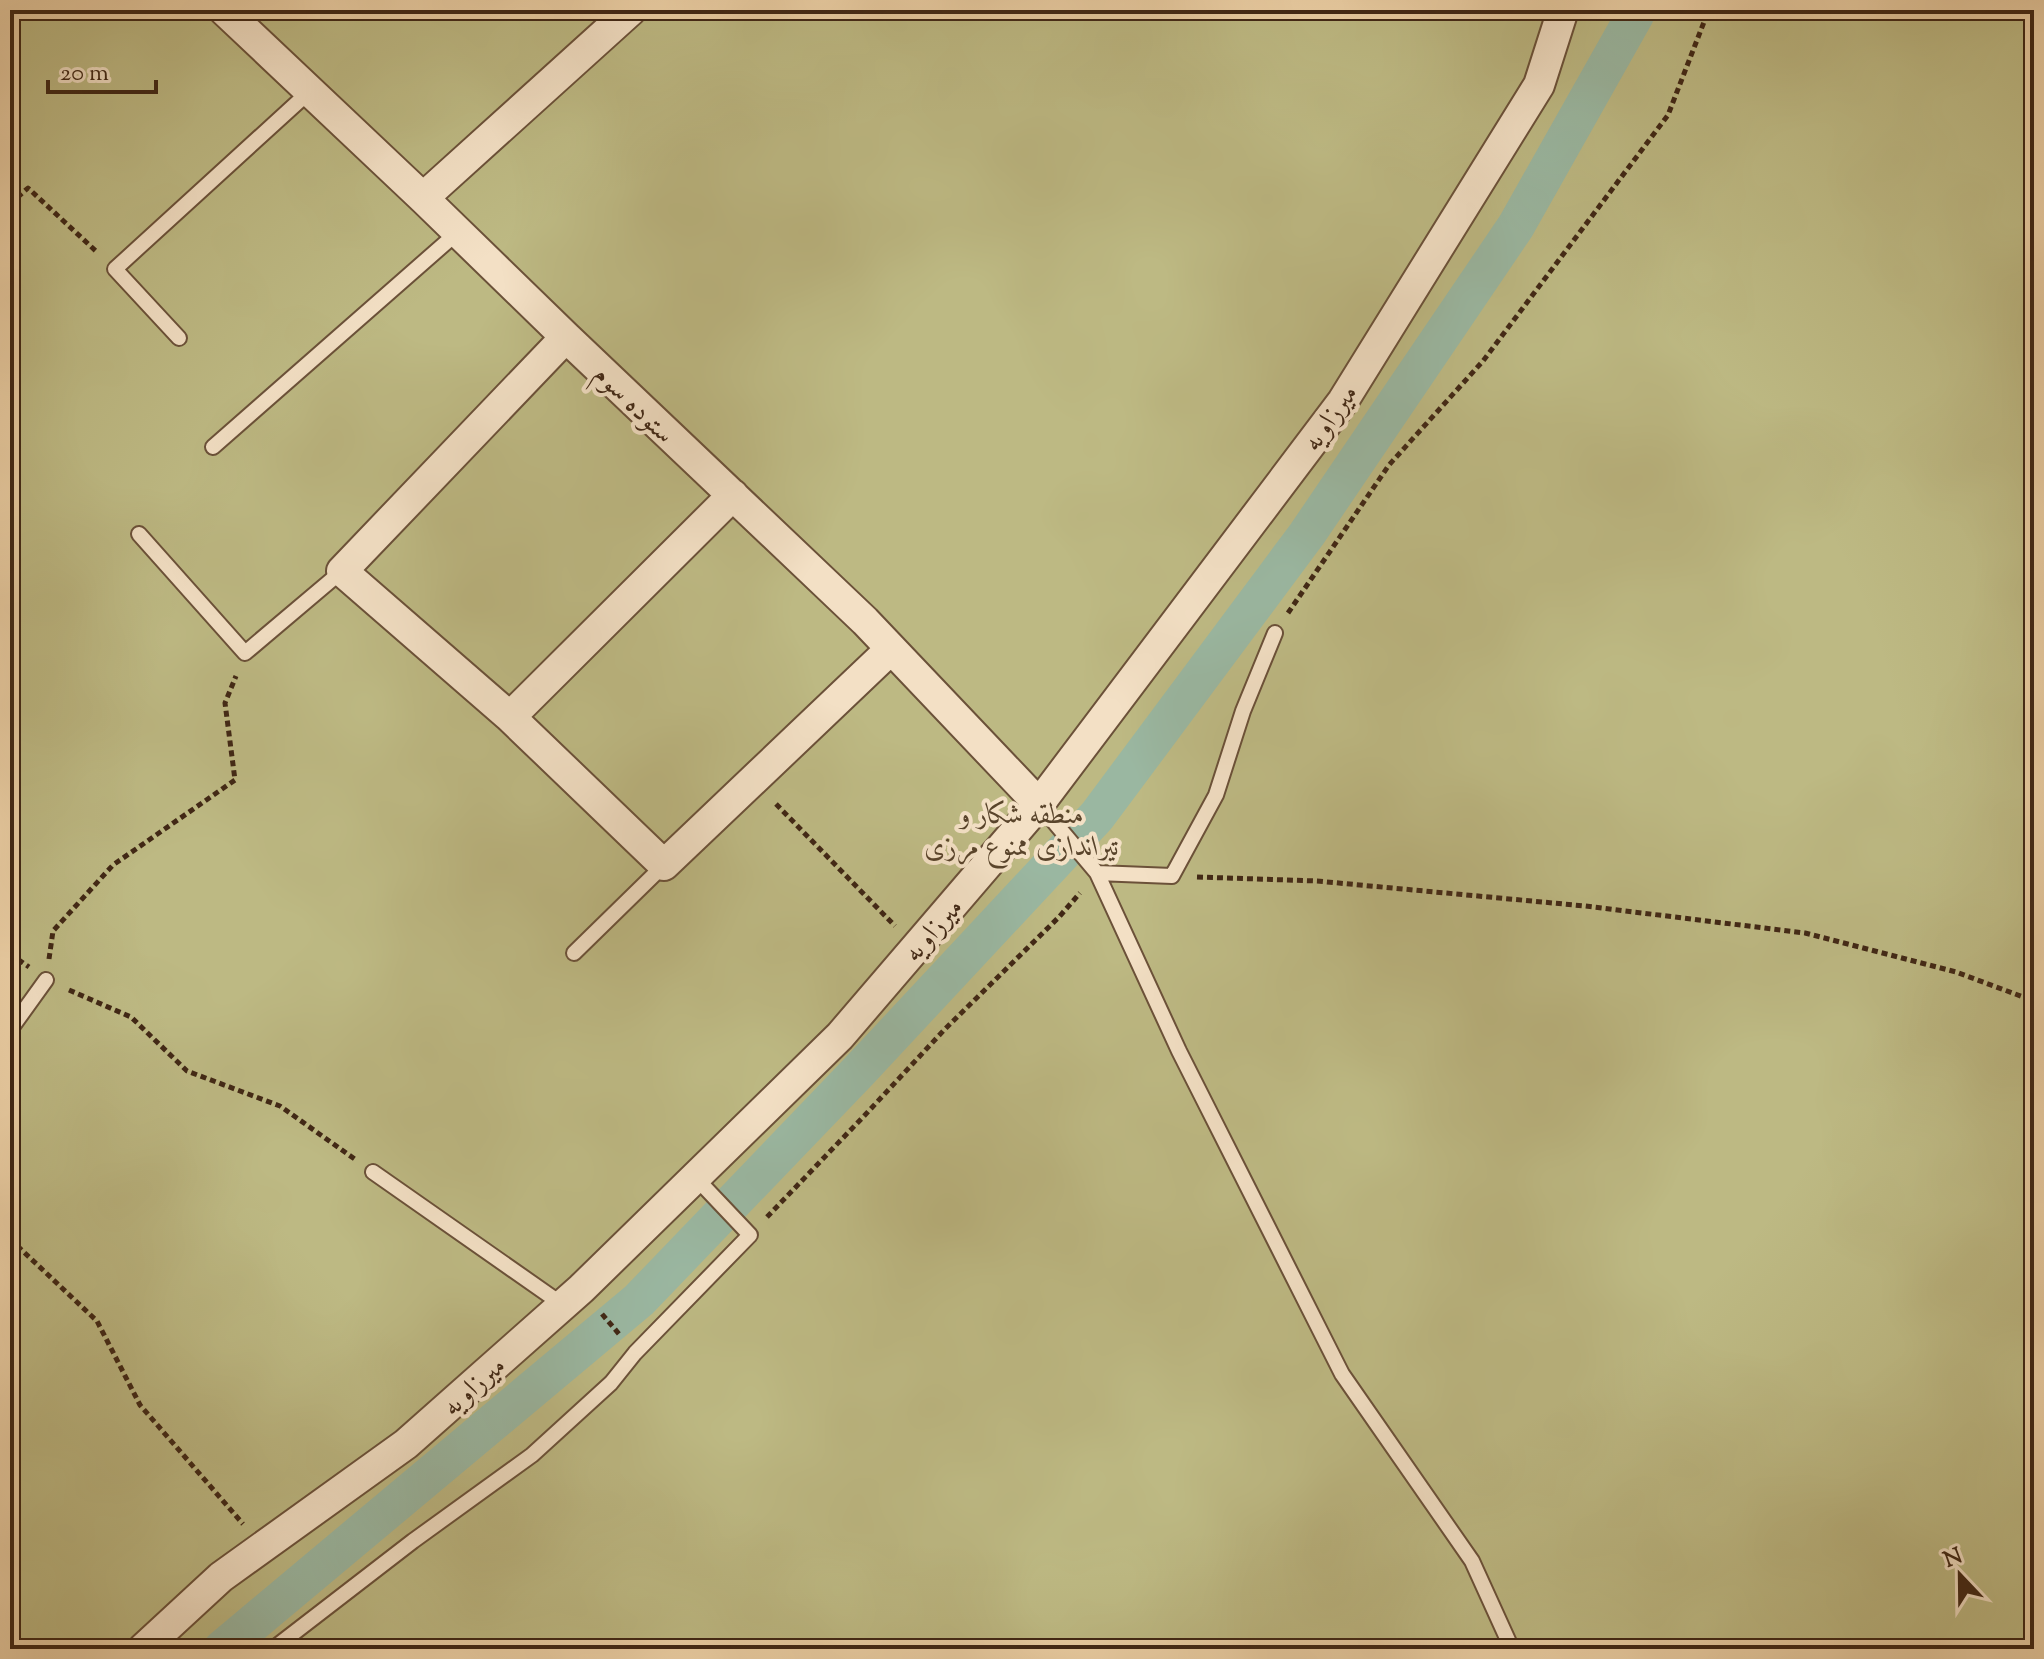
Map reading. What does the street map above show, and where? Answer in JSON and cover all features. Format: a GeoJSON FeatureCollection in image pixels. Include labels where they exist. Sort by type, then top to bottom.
{"type":"FeatureCollection","features":[{"type":"Feature","properties":{"kind":"street","name":"ستوده سوم"},"geometry":{"type":"LineString","coordinates":[[224,10],[865,621],[1047,814]]}},
{"type":"Feature","properties":{"kind":"street"},"geometry":{"type":"LineString","coordinates":[[423,198],[631,10]]}},
{"type":"Feature","properties":{"kind":"street","name":"میرزاویه"},"geometry":{"type":"LineString","coordinates":[[143,1649],[221,1577],[406,1444],[701,1183],[840,1036],[916,948],[1047,814],[1343,401],[1539,85],[1563,10]]}},
{"type":"Feature","properties":{"kind":"street"},"geometry":{"type":"LineString","coordinates":[[566,337],[342,571],[510,717],[664,865],[891,649]]}},
{"type":"Feature","properties":{"kind":"street"},"geometry":{"type":"LineString","coordinates":[[510,717],[733,495]]}},
{"type":"Feature","properties":{"kind":"lane"},"geometry":{"type":"LineString","coordinates":[[179,338],[115,269],[310,91]]}},
{"type":"Feature","properties":{"kind":"lane"},"geometry":{"type":"LineString","coordinates":[[213,447],[458,232]]}},
{"type":"Feature","properties":{"kind":"lane"},"geometry":{"type":"LineString","coordinates":[[139,534],[245,653],[342,571]]}},
{"type":"Feature","properties":{"kind":"lane"},"geometry":{"type":"LineString","coordinates":[[1097,873],[1172,876],[1216,795],[1243,711],[1275,633]]}},
{"type":"Feature","properties":{"kind":"lane"},"geometry":{"type":"LineString","coordinates":[[1047,814],[1097,873],[1179,1051],[1342,1374],[1472,1561],[1512,1649]]}},
{"type":"Feature","properties":{"kind":"lane"},"geometry":{"type":"LineString","coordinates":[[574,953],[664,865]]}},
{"type":"Feature","properties":{"kind":"lane"},"geometry":{"type":"LineString","coordinates":[[10,1030],[46,980]]}},
{"type":"Feature","properties":{"kind":"lane"},"geometry":{"type":"LineString","coordinates":[[373,1172],[563,1305]]}},
{"type":"Feature","properties":{"kind":"lane"},"geometry":{"type":"LineString","coordinates":[[273,1649],[413,1541],[532,1455],[611,1383],[635,1353],[750,1235],[701,1183]]}},
{"type":"Feature","properties":{"kind":"path"},"geometry":{"type":"LineString","coordinates":[[1275,633],[1389,465],[1483,361],[1668,115],[1706,10]]}},
{"type":"Feature","properties":{"kind":"path"},"geometry":{"type":"LineString","coordinates":[[10,204],[28,188],[115,269]]}},
{"type":"Feature","properties":{"kind":"path"},"geometry":{"type":"LineString","coordinates":[[245,653],[225,703],[235,780],[113,865],[53,931],[46,980],[131,1017],[187,1071],[280,1106],[373,1172]]}},
{"type":"Feature","properties":{"kind":"path"},"geometry":{"type":"LineString","coordinates":[[753,780],[916,948]]}},
{"type":"Feature","properties":{"kind":"path"},"geometry":{"type":"LineString","coordinates":[[750,1235],[945,1029],[1059,917],[1097,873]]}},
{"type":"Feature","properties":{"kind":"path"},"geometry":{"type":"LineString","coordinates":[[1172,876],[1333,883],[1585,906],[1805,933],[1956,972],[2034,1001]]}},
{"type":"Feature","properties":{"kind":"path"},"geometry":{"type":"LineString","coordinates":[[10,1239],[97,1321],[140,1405],[263,1547]]}},
{"type":"Feature","properties":{"kind":"path"},"geometry":{"type":"LineString","coordinates":[[594,1305],[624,1340]]}},
{"type":"Feature","properties":{"kind":"green space","name":"منطقه شکار و تیراندازی ممنوع مرزی"},"geometry":{"type":"Polygon","coordinates":[[[10,10],[2034,10],[2034,1649],[10,1649],[10,10]]]}},
{"type":"Feature","properties":{"kind":"waterway"},"geometry":{"type":"LineString","coordinates":[[222,1649],[639,1300],[1097,816],[1307,534],[1516,226],[1636,10]]}}]}
